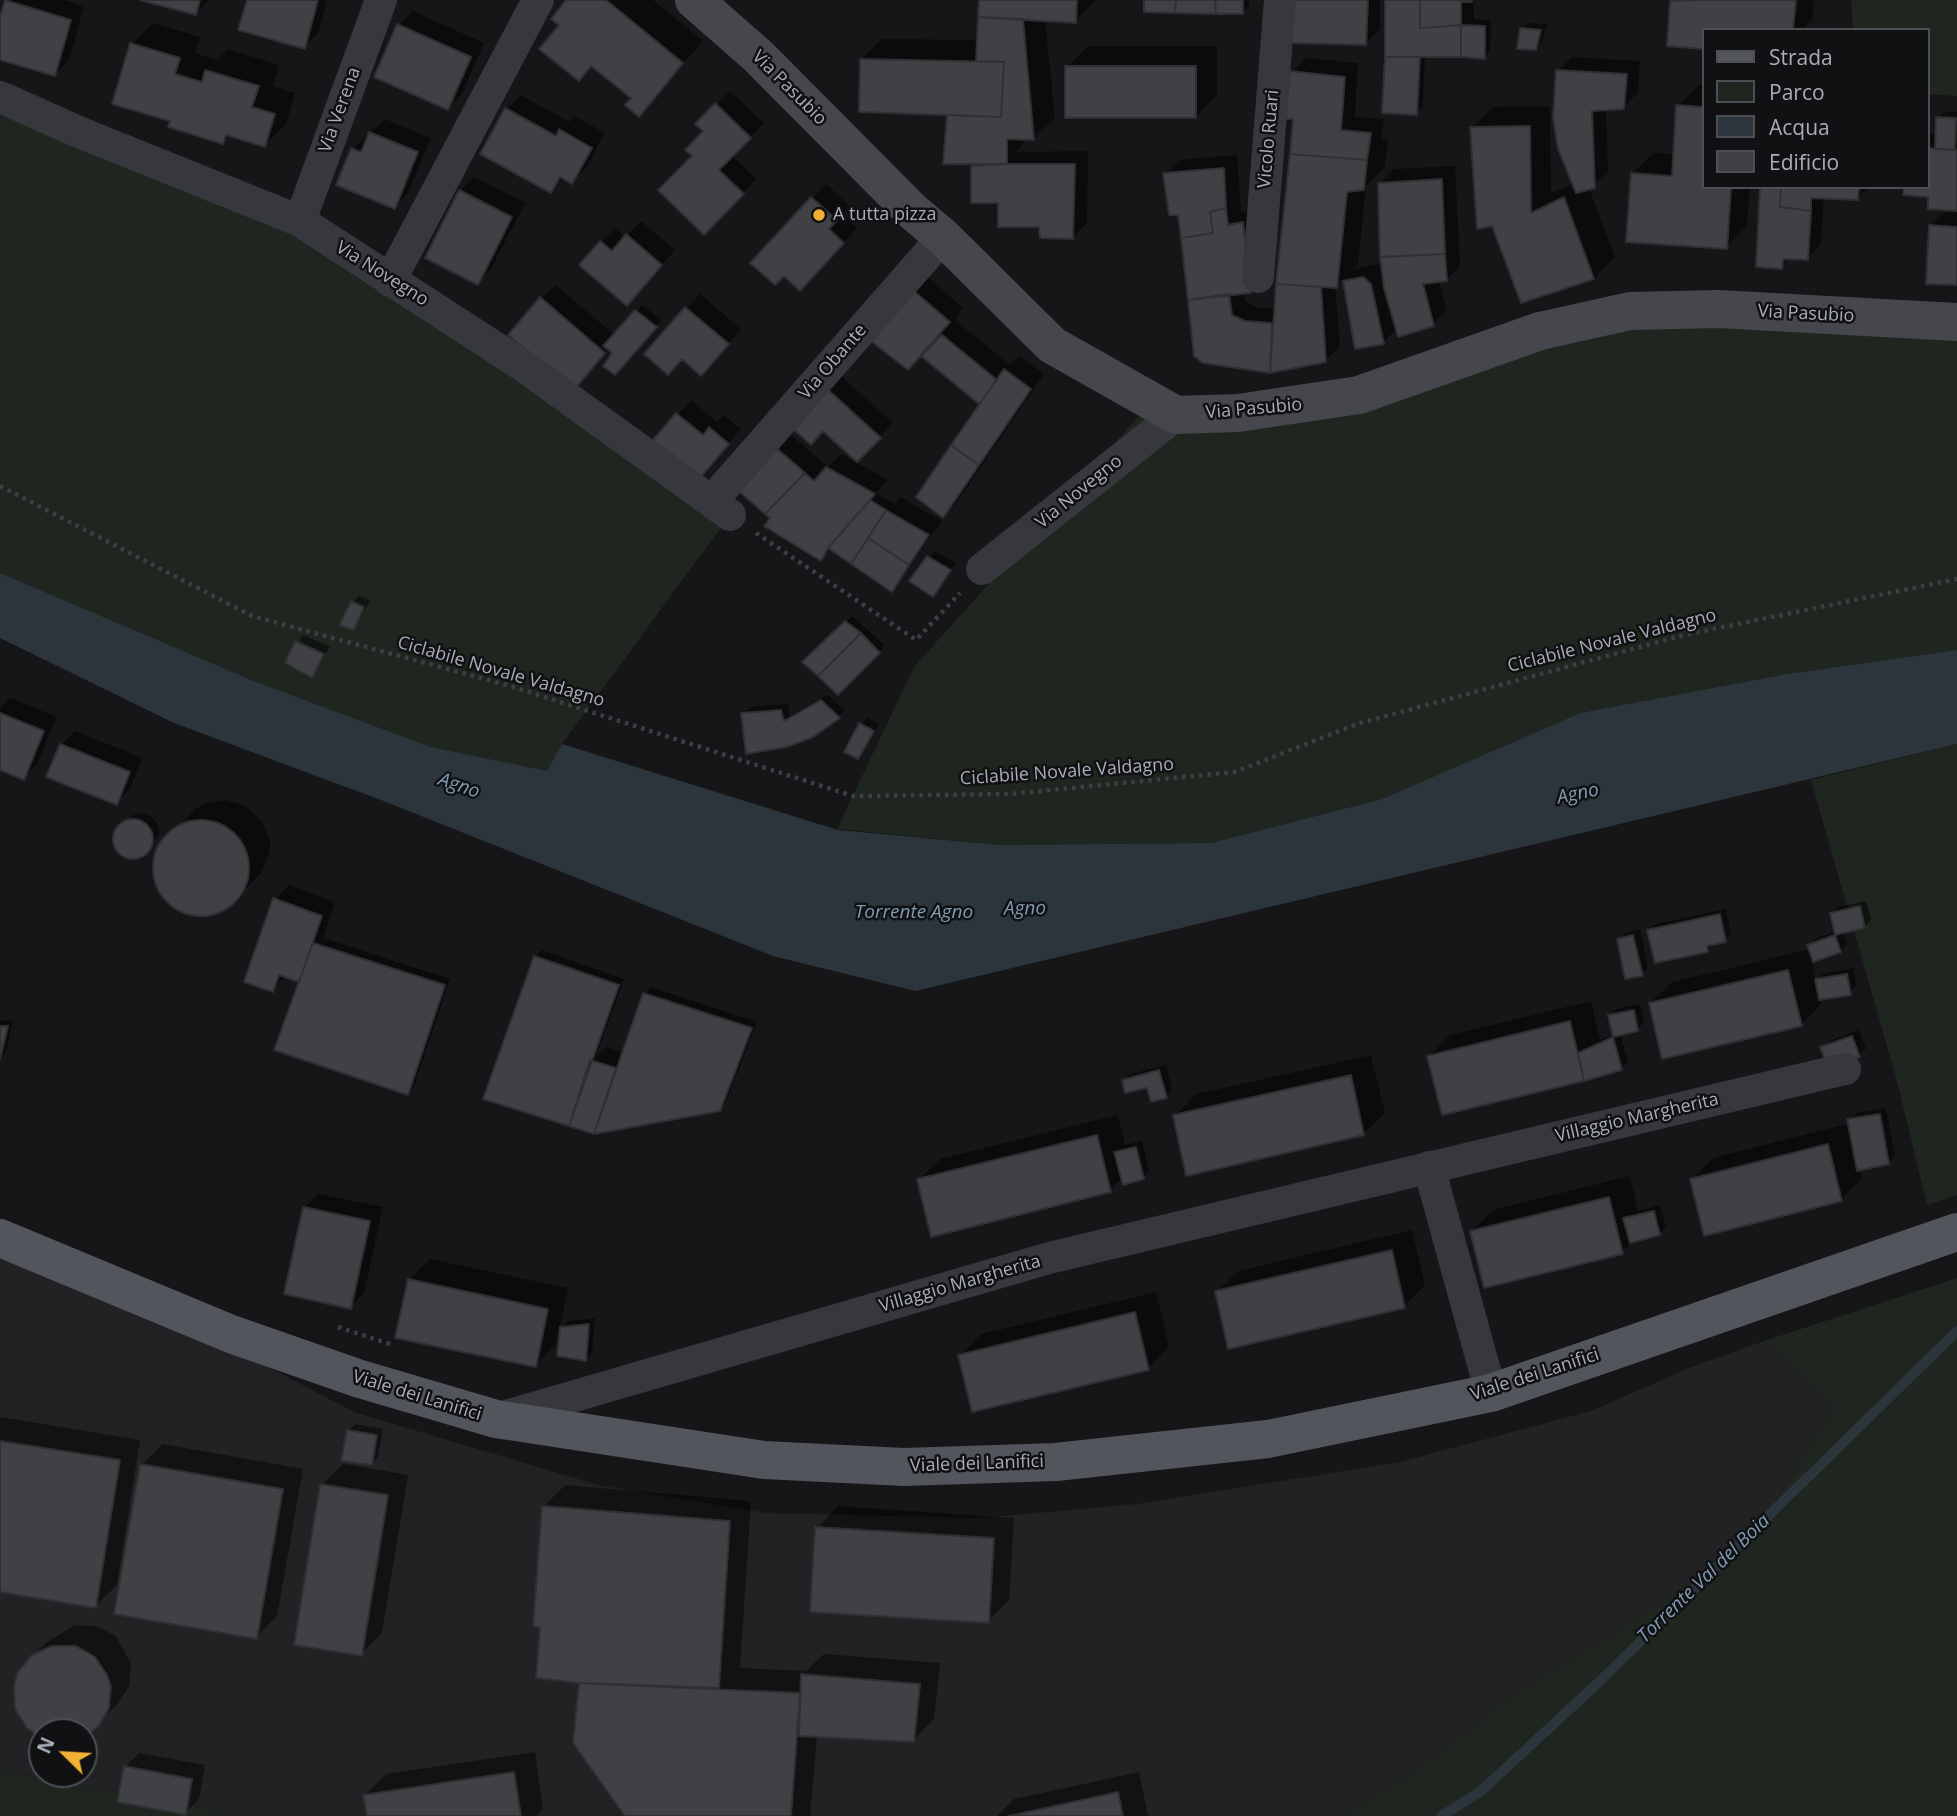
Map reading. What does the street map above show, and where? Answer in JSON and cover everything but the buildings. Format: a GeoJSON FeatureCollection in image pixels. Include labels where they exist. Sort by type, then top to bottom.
{"type":"FeatureCollection","features":[{"type":"Feature","properties":{"kind":"main road","name":"Via Pasubio"},"geometry":{"type":"LineString","coordinates":[[694,0],[758,56],[911,210],[943,237],[1052,345],[1176,415],[1238,413],[1359,395],[1540,331],[1630,312],[1718,309],[1957,322]]}},
{"type":"Feature","properties":{"kind":"main road","name":"Viale dei Lanifici"},"geometry":{"type":"LineString","coordinates":[[0,1238],[231,1334],[357,1378],[496,1419],[764,1460],[918,1466],[1056,1462],[1268,1439],[1491,1393],[1957,1232]]}},
{"type":"Feature","properties":{"kind":"street","name":"Via Verena"},"geometry":{"type":"LineString","coordinates":[[299,221],[381,0]]}},
{"type":"Feature","properties":{"kind":"street"},"geometry":{"type":"LineString","coordinates":[[390,281],[538,0]]}},
{"type":"Feature","properties":{"kind":"street","name":"Vicolo Ruari"},"geometry":{"type":"LineString","coordinates":[[1258,277],[1280,0]]}},
{"type":"Feature","properties":{"kind":"street","name":"Via Novegno"},"geometry":{"type":"LineString","coordinates":[[0,97],[76,131],[299,221],[727,501]]}},
{"type":"Feature","properties":{"kind":"street","name":"Via Obante"},"geometry":{"type":"LineString","coordinates":[[727,501],[943,237]]}},
{"type":"Feature","properties":{"kind":"street","name":"Via Novegno"},"geometry":{"type":"LineString","coordinates":[[982,569],[1176,415]]}},
{"type":"Feature","properties":{"kind":"street","name":"Villaggio Margherita"},"geometry":{"type":"LineString","coordinates":[[496,1419],[1049,1258],[1845,1069]]}},
{"type":"Feature","properties":{"kind":"street"},"geometry":{"type":"LineString","coordinates":[[1429,1167],[1491,1393]]}},
{"type":"Feature","properties":{"kind":"path","name":"Ciclabile Novale Valdagno"},"geometry":{"type":"LineString","coordinates":[[0,486],[252,616],[510,686],[853,796],[1010,794],[1235,772],[1357,724],[1658,642],[1957,579]]}},
{"type":"Feature","properties":{"kind":"path"},"geometry":{"type":"LineString","coordinates":[[727,501],[916,640],[982,569]]}},
{"type":"Feature","properties":{"kind":"path"},"geometry":{"type":"LineString","coordinates":[[337,1327],[403,1348]]}},
{"type":"Feature","properties":{"kind":"shaded area"},"geometry":{"type":"Polygon","coordinates":[[[0,1241],[178,1320],[354,1412],[598,1485],[766,1513],[981,1518],[1137,1504],[1400,1462],[1591,1411],[1689,1368],[1764,1341],[1835,1406],[1751,1541],[1631,1623],[1517,1692],[1425,1764],[1344,1816],[243,1816],[95,1788],[98,1788],[98,1718],[28,1718],[28,1775],[0,1770],[0,1241]]]}},
{"type":"Feature","properties":{"kind":"green space"},"geometry":{"type":"Polygon","coordinates":[[[1851,0],[1957,0],[1957,96],[1929,94],[1929,28],[1853,28],[1851,0]]]}},
{"type":"Feature","properties":{"kind":"green space"},"geometry":{"type":"Polygon","coordinates":[[[10,83],[192,165],[375,258],[725,522],[562,744],[547,772],[431,747],[254,681],[0,573],[0,101],[10,83]]]}},
{"type":"Feature","properties":{"kind":"green space"},"geometry":{"type":"Polygon","coordinates":[[[1625,312],[1957,324],[1957,650],[1787,674],[1580,713],[1382,799],[1211,843],[1000,845],[837,829],[914,667],[1157,396],[1264,412],[1625,312]]]}},
{"type":"Feature","properties":{"kind":"green space"},"geometry":{"type":"Polygon","coordinates":[[[1957,744],[1957,1195],[1927,1205],[1897,1081],[1811,780],[1957,744]]]}},
{"type":"Feature","properties":{"kind":"green space"},"geometry":{"type":"Polygon","coordinates":[[[1957,1278],[1957,1816],[1344,1816],[1425,1764],[1517,1692],[1631,1623],[1751,1541],[1835,1406],[1764,1341],[1957,1278]]]}},
{"type":"Feature","properties":{"kind":"green space"},"geometry":{"type":"Polygon","coordinates":[[[0,1770],[28,1775],[28,1788],[95,1788],[243,1816],[0,1816],[0,1770]]]}},
{"type":"Feature","properties":{"kind":"water","name":"Torrente Agno"},"geometry":{"type":"Polygon","coordinates":[[[0,573],[254,681],[431,747],[547,771],[562,744],[838,830],[1000,845],[1211,843],[1382,799],[1580,713],[1787,674],[1957,650],[1957,744],[915,991],[773,956],[381,800],[174,723],[0,638],[0,573]]]}},
{"type":"Feature","properties":{"kind":"waterway","name":"Torrente Val del Boia"},"geometry":{"type":"LineString","coordinates":[[1441,1816],[1480,1792],[1600,1681],[1957,1331]]}},
{"type":"Feature","properties":{"kind":"place","name":"A tutta pizza"},"geometry":{"type":"Point","coordinates":[819,215]}},
{"type":"Feature","properties":{"kind":"water label","name":"Agno"},"geometry":{"type":"Point","coordinates":[459,786]}},
{"type":"Feature","properties":{"kind":"water label","name":"Agno"},"geometry":{"type":"Point","coordinates":[1578,794]}},
{"type":"Feature","properties":{"kind":"water label","name":"Agno"},"geometry":{"type":"Point","coordinates":[1025,909]}}]}
